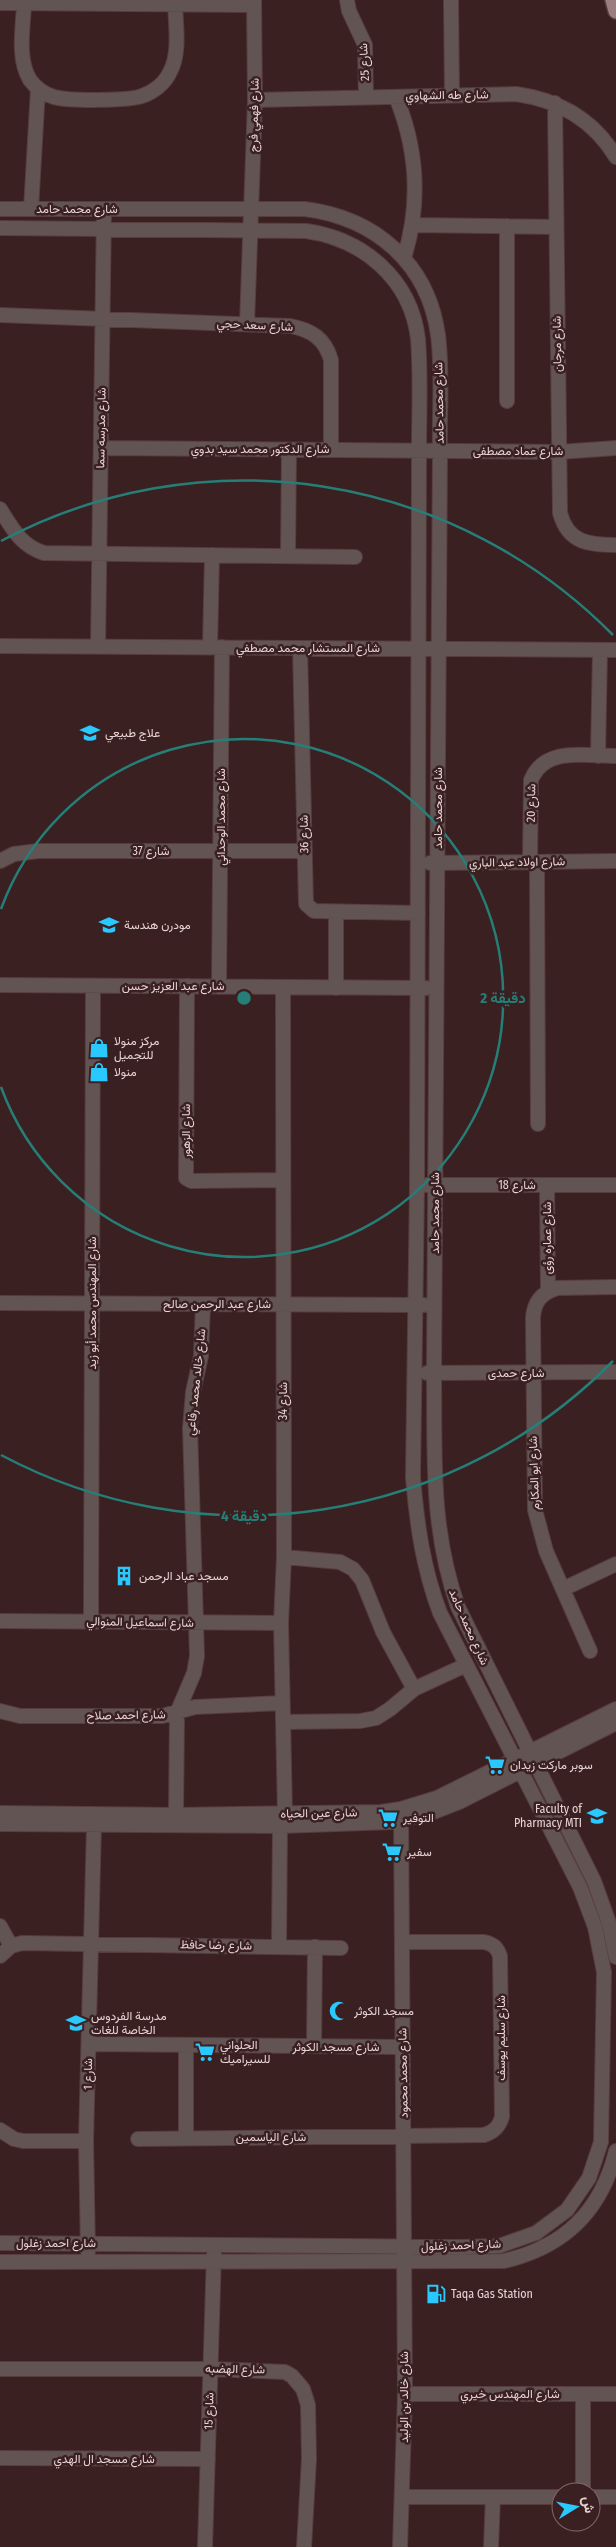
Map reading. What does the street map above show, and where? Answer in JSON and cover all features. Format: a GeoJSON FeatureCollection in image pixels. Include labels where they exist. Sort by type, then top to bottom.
{"type":"FeatureCollection","features":[{"type":"Feature","properties":{"kind":"main road"},"geometry":{"type":"LineString","coordinates":[[613,0],[616,11]]}},
{"type":"Feature","properties":{"kind":"street","name":"شارع 25"},"geometry":{"type":"LineString","coordinates":[[347,0],[352,18],[366,45],[366,97]]}},
{"type":"Feature","properties":{"kind":"street"},"geometry":{"type":"LineString","coordinates":[[452,0],[452,95]]}},
{"type":"Feature","properties":{"kind":"street"},"geometry":{"type":"LineString","coordinates":[[0,3],[24,5],[98,2],[254,2]]}},
{"type":"Feature","properties":{"kind":"street"},"geometry":{"type":"LineString","coordinates":[[24,5],[24,62],[26,72],[38,89],[57,98],[131,98],[149,93],[164,81],[174,64],[175,2]]}},
{"type":"Feature","properties":{"kind":"street","name":"شارع فهمي فرج"},"geometry":{"type":"LineString","coordinates":[[247,324],[253,209],[254,2]]}},
{"type":"Feature","properties":{"kind":"street"},"geometry":{"type":"LineString","coordinates":[[31,209],[38,89]]}},
{"type":"Feature","properties":{"kind":"street","name":"شارع طه الشهاوي"},"geometry":{"type":"LineString","coordinates":[[255,100],[516,94],[555,102],[575,113],[593,127],[616,156]]}},
{"type":"Feature","properties":{"kind":"street"},"geometry":{"type":"LineString","coordinates":[[396,97],[410,138],[416,189],[413,225],[404,258]]}},
{"type":"Feature","properties":{"kind":"street","name":"شارع مرجان"},"geometry":{"type":"LineString","coordinates":[[555,102],[560,513],[568,531],[583,543],[616,545]]}},
{"type":"Feature","properties":{"kind":"street","name":"شارع محمد حامد"},"geometry":{"type":"LineString","coordinates":[[0,209],[305,209],[342,216],[376,233],[404,258],[427,295],[438,337],[440,451],[434,1373],[435,1494],[438,1532],[446,1570],[458,1607],[532,1758]]}},
{"type":"Feature","properties":{"kind":"street","name":"شارع مدرسه سما"},"geometry":{"type":"LineString","coordinates":[[98,647],[104,209]]}},
{"type":"Feature","properties":{"kind":"street"},"geometry":{"type":"LineString","coordinates":[[413,225],[556,227]]}},
{"type":"Feature","properties":{"kind":"street"},"geometry":{"type":"LineString","coordinates":[[507,226],[507,401]]}},
{"type":"Feature","properties":{"kind":"street","name":"شارع محمد حامد"},"geometry":{"type":"LineString","coordinates":[[0,228],[306,231],[337,238],[366,252],[390,274],[408,304],[418,339],[419,450],[419,863],[416,1373],[413,1477],[420,1543],[440,1613],[518,1765]]}},
{"type":"Feature","properties":{"kind":"street","name":"شارع سعد حجي"},"geometry":{"type":"LineString","coordinates":[[0,315],[247,324],[302,328],[312,332],[324,345],[330,360],[331,450]]}},
{"type":"Feature","properties":{"kind":"street","name":"شارع الدكتور محمد سيد بدوي"},"geometry":{"type":"LineString","coordinates":[[101,448],[419,450]]}},
{"type":"Feature","properties":{"kind":"street","name":"شارع عماد مصطفى"},"geometry":{"type":"LineString","coordinates":[[419,450],[559,452],[616,448]]}},
{"type":"Feature","properties":{"kind":"street"},"geometry":{"type":"LineString","coordinates":[[288,556],[289,450]]}},
{"type":"Feature","properties":{"kind":"street"},"geometry":{"type":"LineString","coordinates":[[0,509],[20,540],[35,550],[44,553],[355,557]]}},
{"type":"Feature","properties":{"kind":"street","name":"شارع محمد الوحداني"},"geometry":{"type":"LineString","coordinates":[[212,555],[216,647],[220,850],[219,987]]}},
{"type":"Feature","properties":{"kind":"street","name":"شارع المستشار محمد مصطفي"},"geometry":{"type":"LineString","coordinates":[[0,646],[616,650]]}},
{"type":"Feature","properties":{"kind":"street","name":"شارع 36"},"geometry":{"type":"LineString","coordinates":[[300,648],[306,904],[314,911],[418,913]]}},
{"type":"Feature","properties":{"kind":"street"},"geometry":{"type":"LineString","coordinates":[[598,756],[600,650]]}},
{"type":"Feature","properties":{"kind":"street","name":"شارع 20"},"geometry":{"type":"LineString","coordinates":[[534,862],[531,780],[535,770],[543,761],[553,757],[616,756]]}},
{"type":"Feature","properties":{"kind":"street","name":"شارع 37"},"geometry":{"type":"LineString","coordinates":[[0,861],[14,854],[38,851],[304,851]]}},
{"type":"Feature","properties":{"kind":"street","name":"شارع اولاد عبد الباري"},"geometry":{"type":"LineString","coordinates":[[419,863],[616,861]]}},
{"type":"Feature","properties":{"kind":"street"},"geometry":{"type":"LineString","coordinates":[[534,862],[538,1124]]}},
{"type":"Feature","properties":{"kind":"street"},"geometry":{"type":"LineString","coordinates":[[336,912],[336,988]]}},
{"type":"Feature","properties":{"kind":"street","name":"شارع عبد العزيز حسن"},"geometry":{"type":"LineString","coordinates":[[0,985],[436,988]]}},
{"type":"Feature","properties":{"kind":"street","name":"شارع المهندس محمد أبو زيد"},"geometry":{"type":"LineString","coordinates":[[91,1621],[93,986]]}},
{"type":"Feature","properties":{"kind":"street","name":"شارع الزهور"},"geometry":{"type":"LineString","coordinates":[[187,986],[186,1178],[191,1181],[282,1180]]}},
{"type":"Feature","properties":{"kind":"street","name":"شارع 34"},"geometry":{"type":"LineString","coordinates":[[279,1947],[283,1722],[281,1623],[284,1557],[282,1304],[283,987]]}},
{"type":"Feature","properties":{"kind":"street","name":"شارع 18"},"geometry":{"type":"LineString","coordinates":[[417,1185],[616,1186]]}},
{"type":"Feature","properties":{"kind":"street","name":"شارع عماره رؤى"},"geometry":{"type":"LineString","coordinates":[[547,1185],[548,1291]]}},
{"type":"Feature","properties":{"kind":"street"},"geometry":{"type":"LineString","coordinates":[[548,1291],[557,1288],[616,1287]]}},
{"type":"Feature","properties":{"kind":"street","name":"شارع ابو المكارم"},"geometry":{"type":"LineString","coordinates":[[548,1291],[539,1298],[534,1307],[532,1373],[535,1510],[546,1551],[590,1651]]}},
{"type":"Feature","properties":{"kind":"street","name":"شارع عبد الرحمن صالح"},"geometry":{"type":"LineString","coordinates":[[0,1303],[435,1305]]}},
{"type":"Feature","properties":{"kind":"street","name":"شارع خالد محمد رفاعي"},"geometry":{"type":"LineString","coordinates":[[176,1816],[177,1713],[197,1665],[190,1428],[193,1392],[202,1347],[203,1304]]}},
{"type":"Feature","properties":{"kind":"street","name":"شارع حمدى"},"geometry":{"type":"LineString","coordinates":[[416,1373],[616,1372]]}},
{"type":"Feature","properties":{"kind":"street"},"geometry":{"type":"LineString","coordinates":[[284,1557],[340,1562],[353,1569],[365,1586],[383,1632],[414,1689]]}},
{"type":"Feature","properties":{"kind":"street"},"geometry":{"type":"LineString","coordinates":[[563,1589],[616,1564]]}},
{"type":"Feature","properties":{"kind":"street","name":"شارع اسماعيل المنوالي"},"geometry":{"type":"LineString","coordinates":[[0,1620],[281,1623]]}},
{"type":"Feature","properties":{"kind":"street"},"geometry":{"type":"LineString","coordinates":[[283,1722],[368,1720],[384,1714],[414,1689],[466,1665]]}},
{"type":"Feature","properties":{"kind":"street","name":"شارع احمد صلاح"},"geometry":{"type":"LineString","coordinates":[[0,1711],[20,1716],[155,1716],[177,1713],[195,1707],[282,1703]]}},
{"type":"Feature","properties":{"kind":"street","name":"شارع عين الحياه"},"geometry":{"type":"LineString","coordinates":[[0,1824],[94,1825],[282,1820],[381,1812],[401,1815],[445,1808],[616,1710]]}},
{"type":"Feature","properties":{"kind":"street","name":"شارع عين الحياه"},"geometry":{"type":"LineString","coordinates":[[532,1758],[616,1723]]}},
{"type":"Feature","properties":{"kind":"street"},"geometry":{"type":"LineString","coordinates":[[532,1758],[599,1892],[609,1923],[616,1957]]}},
{"type":"Feature","properties":{"kind":"street","name":"شارع احمد زغلول"},"geometry":{"type":"LineString","coordinates":[[0,2243],[499,2246],[536,2233],[567,2210],[579,2195],[593,2170],[601,2142],[610,2016],[602,1957],[585,1898],[518,1765]]}},
{"type":"Feature","properties":{"kind":"street","name":"شارع عين الحياه"},"geometry":{"type":"LineString","coordinates":[[0,1813],[282,1820]]}},
{"type":"Feature","properties":{"kind":"street","name":"شارع محمد محمود"},"geometry":{"type":"LineString","coordinates":[[401,1815],[404,2246]]}},
{"type":"Feature","properties":{"kind":"street","name":"شارع 1"},"geometry":{"type":"LineString","coordinates":[[88,2262],[86,2141],[94,1825]]}},
{"type":"Feature","properties":{"kind":"street"},"geometry":{"type":"LineString","coordinates":[[585,1898],[599,1892]]}},
{"type":"Feature","properties":{"kind":"street"},"geometry":{"type":"LineString","coordinates":[[0,1926],[11,1946],[0,1956]]}},
{"type":"Feature","properties":{"kind":"street","name":"شارع سليم يوسف"},"geometry":{"type":"LineString","coordinates":[[402,1942],[484,1942],[490,1943],[498,1950],[500,1956],[502,2117],[496,2129],[484,2135],[404,2136]]}},
{"type":"Feature","properties":{"kind":"street","name":"شارع رضا حافظ"},"geometry":{"type":"LineString","coordinates":[[11,1946],[22,1943],[91,1943],[341,1948]]}},
{"type":"Feature","properties":{"kind":"street"},"geometry":{"type":"LineString","coordinates":[[314,2046],[315,1947]]}},
{"type":"Feature","properties":{"kind":"street","name":"شارع مسجد الكوثر"},"geometry":{"type":"LineString","coordinates":[[89,2044],[402,2047]]}},
{"type":"Feature","properties":{"kind":"street"},"geometry":{"type":"LineString","coordinates":[[186,2045],[186,2137]]}},
{"type":"Feature","properties":{"kind":"street"},"geometry":{"type":"LineString","coordinates":[[0,2130],[14,2139],[22,2141],[86,2141]]}},
{"type":"Feature","properties":{"kind":"street","name":"شارع الياسمين"},"geometry":{"type":"LineString","coordinates":[[138,2138],[404,2136]]}},
{"type":"Feature","properties":{"kind":"street","name":"شارع احمد زغلول"},"geometry":{"type":"LineString","coordinates":[[0,2262],[504,2262],[544,2248],[563,2237],[593,2206],[604,2188],[616,2151]]}},
{"type":"Feature","properties":{"kind":"street","name":"شارع 15"},"geometry":{"type":"LineString","coordinates":[[205,2547],[215,2245]]}},
{"type":"Feature","properties":{"kind":"street","name":"شارع خالد بن الوليد"},"geometry":{"type":"LineString","coordinates":[[400,2547],[405,2394],[404,2246]]}},
{"type":"Feature","properties":{"kind":"street"},"geometry":{"type":"LineString","coordinates":[[461,2247],[461,2262]]}},
{"type":"Feature","properties":{"kind":"street","name":"شارع الهضبه"},"geometry":{"type":"LineString","coordinates":[[0,2369],[277,2370],[292,2376],[303,2389],[308,2406],[304,2547]]}},
{"type":"Feature","properties":{"kind":"street","name":"شارع المهندس خيري"},"geometry":{"type":"LineString","coordinates":[[405,2394],[616,2394]]}},
{"type":"Feature","properties":{"kind":"street"},"geometry":{"type":"LineString","coordinates":[[583,2394],[583,2482]]}},
{"type":"Feature","properties":{"kind":"street","name":"شارع مسجد ال الهدي"},"geometry":{"type":"LineString","coordinates":[[0,2458],[208,2459]]}},
{"type":"Feature","properties":{"kind":"street"},"geometry":{"type":"LineString","coordinates":[[403,2497],[551,2497]]}},
{"type":"Feature","properties":{"kind":"street"},"geometry":{"type":"LineString","coordinates":[[491,2547],[493,2497]]}},
{"type":"Feature","properties":{"kind":"street"},"geometry":{"type":"LineString","coordinates":[[601,2497],[616,2497]]}},
{"type":"Feature","properties":{"kind":"place","name":"علاج طبيعي"},"geometry":{"type":"Point","coordinates":[90,733]}},
{"type":"Feature","properties":{"kind":"place","name":"مودرن هندسة"},"geometry":{"type":"Point","coordinates":[109,925]}},
{"type":"Feature","properties":{"kind":"place","name":"مركز منولا للتجميل"},"geometry":{"type":"Point","coordinates":[99,1048]}},
{"type":"Feature","properties":{"kind":"place","name":"منولا"},"geometry":{"type":"Point","coordinates":[99,1072]}},
{"type":"Feature","properties":{"kind":"place","name":"مسجد عباد الرحمن"},"geometry":{"type":"Point","coordinates":[124,1576]}},
{"type":"Feature","properties":{"kind":"place","name":"سوبر ماركت زيدان"},"geometry":{"type":"Point","coordinates":[495,1765]}},
{"type":"Feature","properties":{"kind":"place","name":"Faculty of Pharmacy MTI"},"geometry":{"type":"Point","coordinates":[597,1816]}},
{"type":"Feature","properties":{"kind":"place","name":"التوفير"},"geometry":{"type":"Point","coordinates":[388,1818]}},
{"type":"Feature","properties":{"kind":"place","name":"سفير"},"geometry":{"type":"Point","coordinates":[392,1852]}},
{"type":"Feature","properties":{"kind":"place","name":"مسجد الكوثر"},"geometry":{"type":"Point","coordinates":[339,2011]}},
{"type":"Feature","properties":{"kind":"place","name":"مدرسة الفردوس الخاصة للغات"},"geometry":{"type":"Point","coordinates":[76,2023]}},
{"type":"Feature","properties":{"kind":"place","name":"الحلواني للسيراميك"},"geometry":{"type":"Point","coordinates":[205,2052]}},
{"type":"Feature","properties":{"kind":"place","name":"Taqa Gas Station"},"geometry":{"type":"Point","coordinates":[436,2294]}}]}
